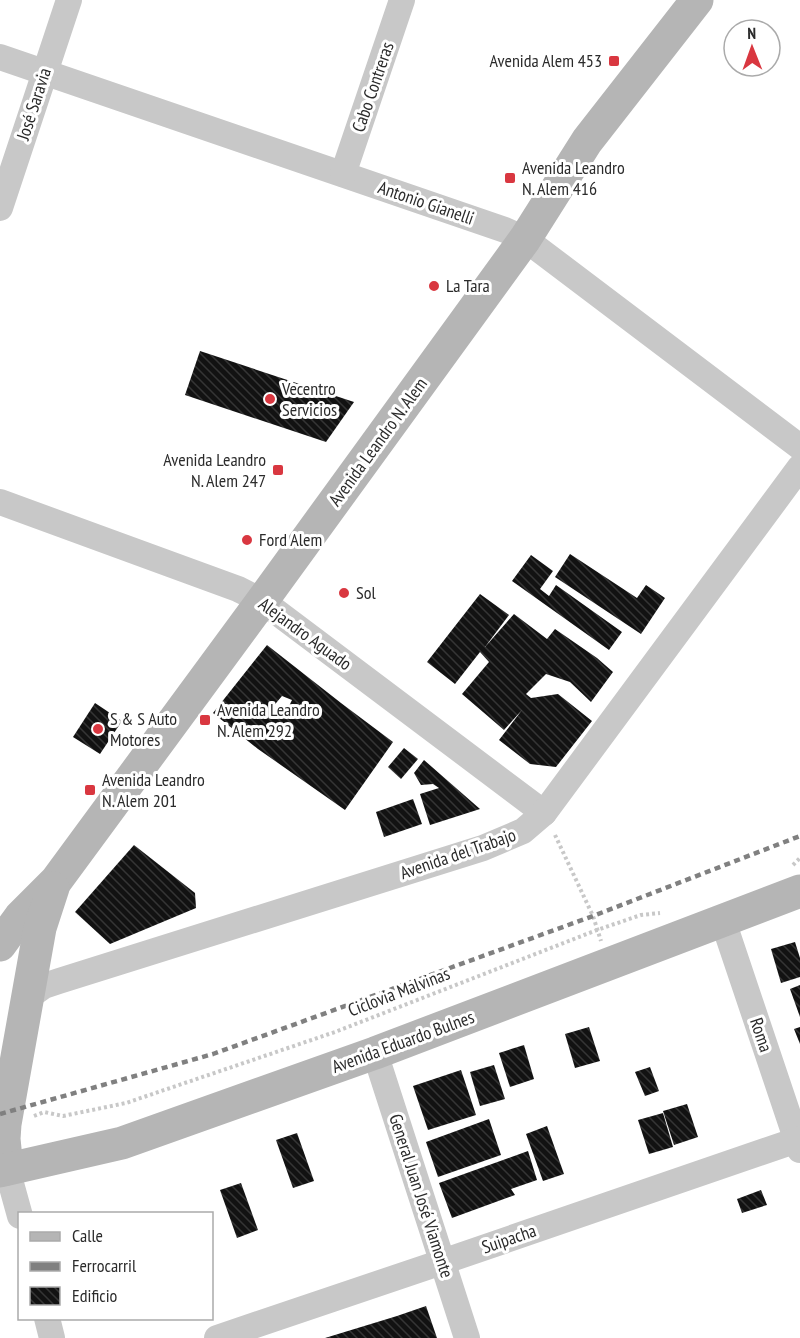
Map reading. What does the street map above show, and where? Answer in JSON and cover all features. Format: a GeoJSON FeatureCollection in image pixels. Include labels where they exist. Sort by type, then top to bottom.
{"type":"FeatureCollection","features":[{"type":"Feature","properties":{"kind":"main road","name":"Avenida Leandro N. Alem"},"geometry":{"type":"LineString","coordinates":[[0,943],[20,917],[56,881],[525,239],[587,141],[697,0]]}},
{"type":"Feature","properties":{"kind":"main road","name":"Avenida Leandro N. Alem"},"geometry":{"type":"LineString","coordinates":[[4,1170],[4,1127],[27,998],[40,927],[56,881]]}},
{"type":"Feature","properties":{"kind":"main road","name":"Avenida Eduardo Bulnes"},"geometry":{"type":"LineString","coordinates":[[4,1170],[122,1143],[375,1053],[723,921],[793,881]]}},
{"type":"Feature","properties":{"kind":"main road"},"geometry":{"type":"LineString","coordinates":[[0,943],[14,962],[27,998]]}},
{"type":"Feature","properties":{"kind":"street","name":"José Saravia"},"geometry":{"type":"LineString","coordinates":[[0,208],[69,0]]}},
{"type":"Feature","properties":{"kind":"street","name":"Cabo Contreras"},"geometry":{"type":"LineString","coordinates":[[343,174],[402,0]]}},
{"type":"Feature","properties":{"kind":"street","name":"Antonio Gianelli"},"geometry":{"type":"LineString","coordinates":[[0,57],[505,230],[525,239],[800,447]]}},
{"type":"Feature","properties":{"kind":"street","name":"Avenida del Trabajo"},"geometry":{"type":"LineString","coordinates":[[27,998],[44,986],[483,848],[523,831],[544,813],[800,467]]}},
{"type":"Feature","properties":{"kind":"street","name":"Alejandro Aguado"},"geometry":{"type":"LineString","coordinates":[[0,502],[238,590],[262,601],[544,813]]}},
{"type":"Feature","properties":{"kind":"street","name":"Roma"},"geometry":{"type":"LineString","coordinates":[[723,921],[799,1143]]}},
{"type":"Feature","properties":{"kind":"street","name":"General Juan José Viamonte"},"geometry":{"type":"LineString","coordinates":[[375,1053],[467,1338]]}},
{"type":"Feature","properties":{"kind":"street","name":"Suipacha"},"geometry":{"type":"LineString","coordinates":[[217,1338],[799,1143]]}},
{"type":"Feature","properties":{"kind":"street"},"geometry":{"type":"LineString","coordinates":[[4,1170],[19,1212]]}},
{"type":"Feature","properties":{"kind":"street"},"geometry":{"type":"LineString","coordinates":[[48,1320],[52,1338]]}},
{"type":"Feature","properties":{"kind":"path"},"geometry":{"type":"LineString","coordinates":[[544,813],[593,916],[610,963]]}},
{"type":"Feature","properties":{"kind":"path"},"geometry":{"type":"LineString","coordinates":[[793,881],[800,858]]}},
{"type":"Feature","properties":{"kind":"path","name":"Ciclovia Malvinas"},"geometry":{"type":"LineString","coordinates":[[4,1127],[44,1113],[63,1116],[126,1103],[335,1032],[597,930],[641,915],[661,913]]}},
{"type":"Feature","properties":{"kind":"building","name":"Vecentro Servicios"},"geometry":{"type":"Polygon","coordinates":[[[200,351],[354,402],[326,442],[185,395],[200,351]]]}},
{"type":"Feature","properties":{"kind":"building"},"geometry":{"type":"Polygon","coordinates":[[[570,554],[637,598],[646,585],[665,598],[641,634],[555,577],[570,554]]]}},
{"type":"Feature","properties":{"kind":"building"},"geometry":{"type":"Polygon","coordinates":[[[531,555],[553,571],[540,589],[549,596],[556,585],[622,632],[609,650],[512,581],[531,555]]]}},
{"type":"Feature","properties":{"kind":"building"},"geometry":{"type":"Polygon","coordinates":[[[480,594],[509,615],[485,647],[514,614],[547,639],[555,629],[613,672],[591,702],[570,682],[546,674],[526,694],[531,698],[558,694],[592,721],[556,767],[530,764],[499,740],[522,710],[504,730],[462,694],[489,662],[480,652],[455,684],[427,662],[480,594]]]}},
{"type":"Feature","properties":{"kind":"building"},"geometry":{"type":"Polygon","coordinates":[[[267,645],[393,742],[345,810],[258,749],[213,713],[267,645]],[[282,696],[271,709],[283,718],[292,700],[282,696]]]}},
{"type":"Feature","properties":{"kind":"building","name":"S & S Auto Motores"},"geometry":{"type":"Polygon","coordinates":[[[95,703],[122,721],[100,754],[73,737],[95,703]]]}},
{"type":"Feature","properties":{"kind":"building"},"geometry":{"type":"Polygon","coordinates":[[[404,748],[418,759],[401,779],[388,767],[404,748]]]}},
{"type":"Feature","properties":{"kind":"building"},"geometry":{"type":"Polygon","coordinates":[[[424,760],[480,809],[430,825],[420,794],[439,788],[433,784],[421,785],[414,773],[424,760]]]}},
{"type":"Feature","properties":{"kind":"building"},"geometry":{"type":"Polygon","coordinates":[[[413,799],[422,824],[384,837],[376,812],[413,799]]]}},
{"type":"Feature","properties":{"kind":"building"},"geometry":{"type":"Polygon","coordinates":[[[134,845],[195,893],[196,908],[110,944],[75,912],[134,845]]]}},
{"type":"Feature","properties":{"kind":"building"},"geometry":{"type":"Polygon","coordinates":[[[795,942],[800,958],[800,977],[781,983],[771,949],[795,942]]]}},
{"type":"Feature","properties":{"kind":"building"},"geometry":{"type":"Polygon","coordinates":[[[800,985],[800,1017],[790,989],[800,985]]]}},
{"type":"Feature","properties":{"kind":"building"},"geometry":{"type":"Polygon","coordinates":[[[589,1027],[600,1061],[575,1068],[565,1034],[589,1027]]]}},
{"type":"Feature","properties":{"kind":"building"},"geometry":{"type":"Polygon","coordinates":[[[800,1027],[800,1044],[794,1029],[800,1027]]]}},
{"type":"Feature","properties":{"kind":"building"},"geometry":{"type":"Polygon","coordinates":[[[524,1045],[534,1079],[510,1087],[499,1053],[524,1045]]]}},
{"type":"Feature","properties":{"kind":"building"},"geometry":{"type":"Polygon","coordinates":[[[494,1065],[505,1099],[480,1106],[470,1072],[494,1065]]]}},
{"type":"Feature","properties":{"kind":"building"},"geometry":{"type":"Polygon","coordinates":[[[650,1067],[659,1091],[645,1096],[635,1072],[650,1067]]]}},
{"type":"Feature","properties":{"kind":"building"},"geometry":{"type":"Polygon","coordinates":[[[461,1070],[476,1115],[428,1130],[413,1086],[461,1070]]]}},
{"type":"Feature","properties":{"kind":"building"},"geometry":{"type":"Polygon","coordinates":[[[687,1104],[698,1137],[674,1145],[663,1111],[687,1104]]]}},
{"type":"Feature","properties":{"kind":"building"},"geometry":{"type":"Polygon","coordinates":[[[663,1113],[673,1147],[649,1154],[638,1120],[663,1113]]]}},
{"type":"Feature","properties":{"kind":"building"},"geometry":{"type":"Polygon","coordinates":[[[489,1119],[501,1155],[438,1177],[426,1142],[489,1119]]]}},
{"type":"Feature","properties":{"kind":"building"},"geometry":{"type":"Polygon","coordinates":[[[547,1126],[564,1174],[543,1181],[526,1134],[547,1126]]]}},
{"type":"Feature","properties":{"kind":"building"},"geometry":{"type":"Polygon","coordinates":[[[297,1133],[314,1181],[293,1188],[276,1140],[297,1133]]]}},
{"type":"Feature","properties":{"kind":"building"},"geometry":{"type":"Polygon","coordinates":[[[528,1151],[537,1180],[511,1189],[515,1195],[452,1218],[439,1183],[528,1151]]]}},
{"type":"Feature","properties":{"kind":"building"},"geometry":{"type":"Polygon","coordinates":[[[241,1183],[258,1230],[237,1238],[220,1190],[241,1183]]]}},
{"type":"Feature","properties":{"kind":"building"},"geometry":{"type":"Polygon","coordinates":[[[761,1190],[767,1205],[742,1213],[737,1199],[761,1190]]]}},
{"type":"Feature","properties":{"kind":"building"},"geometry":{"type":"Polygon","coordinates":[[[426,1306],[437,1338],[325,1338],[397,1316],[426,1306]]]}},
{"type":"Feature","properties":{"kind":"railway"},"geometry":{"type":"LineString","coordinates":[[0,1114],[213,1054],[593,916],[800,836]]}},
{"type":"Feature","properties":{"kind":"place","name":"Avenida Alem 453"},"geometry":{"type":"Point","coordinates":[614,61]}},
{"type":"Feature","properties":{"kind":"place","name":"Avenida Leandro N. Alem 416"},"geometry":{"type":"Point","coordinates":[510,178]}},
{"type":"Feature","properties":{"kind":"place","name":"La Tara"},"geometry":{"type":"Point","coordinates":[434,286]}},
{"type":"Feature","properties":{"kind":"place","name":"Vecentro Servicios"},"geometry":{"type":"Point","coordinates":[270,399]}},
{"type":"Feature","properties":{"kind":"place","name":"Avenida Leandro N. Alem 247"},"geometry":{"type":"Point","coordinates":[278,470]}},
{"type":"Feature","properties":{"kind":"place","name":"Ford Alem"},"geometry":{"type":"Point","coordinates":[247,540]}},
{"type":"Feature","properties":{"kind":"place","name":"Sol"},"geometry":{"type":"Point","coordinates":[344,593]}},
{"type":"Feature","properties":{"kind":"place","name":"Avenida Leandro N. Alem 292"},"geometry":{"type":"Point","coordinates":[205,720]}},
{"type":"Feature","properties":{"kind":"place","name":"S & S Auto Motores"},"geometry":{"type":"Point","coordinates":[98,729]}},
{"type":"Feature","properties":{"kind":"place","name":"Avenida Leandro N. Alem 201"},"geometry":{"type":"Point","coordinates":[90,790]}}]}
